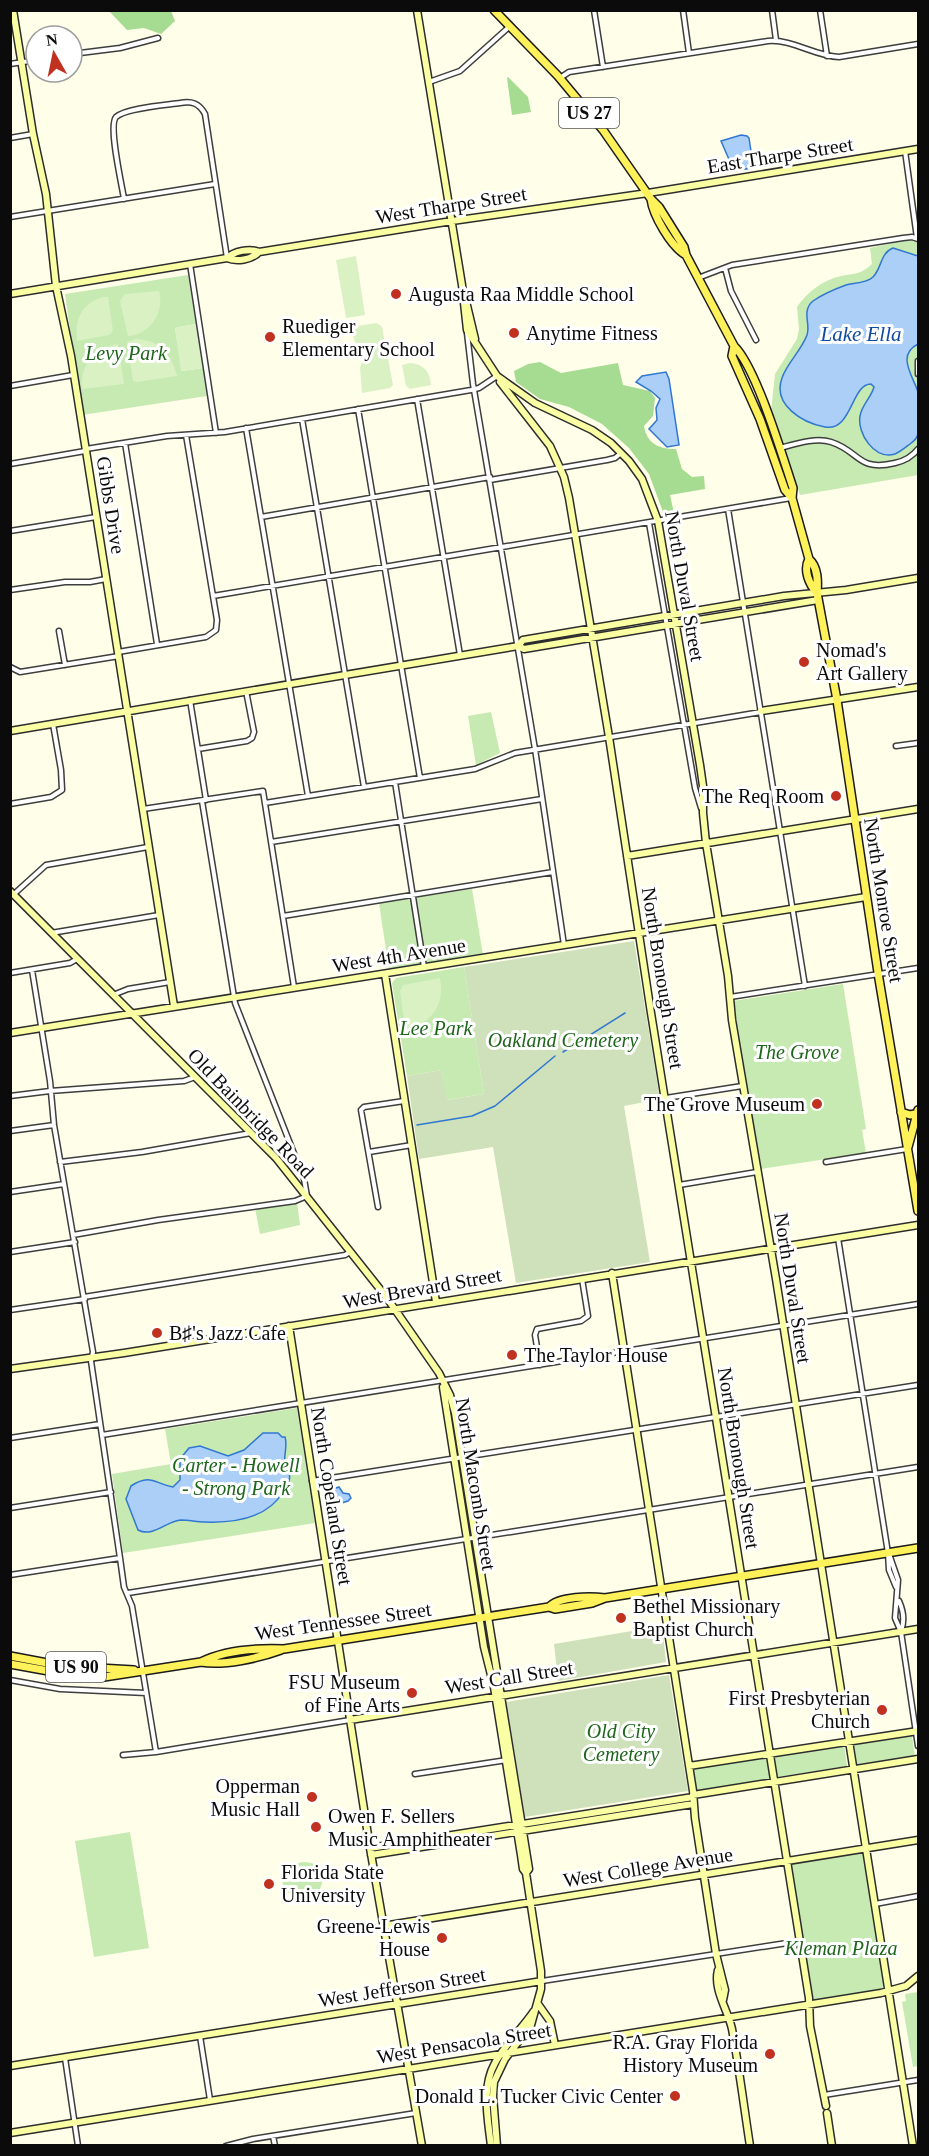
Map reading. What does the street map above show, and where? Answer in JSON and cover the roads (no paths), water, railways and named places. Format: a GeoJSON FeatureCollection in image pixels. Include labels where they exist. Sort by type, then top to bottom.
{"type":"FeatureCollection","features":[{"type":"Feature","properties":{"kind":"main road","name":"North Monroe Street"},"geometry":{"type":"LineString","coordinates":[[494,10],[559,78],[614,144],[650,196],[652,210],[678,250],[686,255],[734,346],[742,354],[780,448],[793,488],[792,498],[809,559],[814,563],[818,583],[817,596],[837,700],[878,974],[918,1211]]}},
{"type":"Feature","properties":{"kind":"main road","name":"North Monroe Street"},"geometry":{"type":"LineString","coordinates":[[734,346],[732,356],[771,449],[785,490],[792,498]]}},
{"type":"Feature","properties":{"kind":"main road"},"geometry":{"type":"LineString","coordinates":[[771,449],[780,448]]}},
{"type":"Feature","properties":{"kind":"main road"},"geometry":{"type":"LineString","coordinates":[[901,1112],[910,1116],[917,1111]]}},
{"type":"Feature","properties":{"kind":"main road"},"geometry":{"type":"LineString","coordinates":[[905,1134],[917,1111]]}},
{"type":"Feature","properties":{"kind":"main road"},"geometry":{"type":"LineString","coordinates":[[907,1149],[917,1111]]}},
{"type":"Feature","properties":{"kind":"main road","name":"US 90"},"geometry":{"type":"LineString","coordinates":[[888,1553],[918,1548]]}},
{"type":"Feature","properties":{"kind":"main road","name":"West Tennessee Street"},"geometry":{"type":"LineString","coordinates":[[10,1664],[56,1673],[112,1677],[266,1648],[284,1649],[549,1607],[554,1602],[590,1596],[604,1598],[888,1553]]}},
{"type":"Feature","properties":{"kind":"main road","name":"West Tennessee Street"},"geometry":{"type":"LineString","coordinates":[[10,1656],[63,1666],[143,1671]]}},
{"type":"Feature","properties":{"kind":"street","name":"Gibbs Drive"},"geometry":{"type":"LineString","coordinates":[[13,10],[33,134],[43,179],[56,286],[74,375],[174,1006]]}},
{"type":"Feature","properties":{"kind":"street"},"geometry":{"type":"LineString","coordinates":[[417,10],[462,285],[475,389],[535,749],[564,946]]}},
{"type":"Feature","properties":{"kind":"street"},"geometry":{"type":"LineString","coordinates":[[594,10],[603,67]]}},
{"type":"Feature","properties":{"kind":"street"},"geometry":{"type":"LineString","coordinates":[[683,10],[689,53]]}},
{"type":"Feature","properties":{"kind":"street"},"geometry":{"type":"LineString","coordinates":[[772,10],[776,40]]}},
{"type":"Feature","properties":{"kind":"street"},"geometry":{"type":"LineString","coordinates":[[820,10],[827,56]]}},
{"type":"Feature","properties":{"kind":"street"},"geometry":{"type":"LineString","coordinates":[[429,82],[460,71],[510,26]]}},
{"type":"Feature","properties":{"kind":"street"},"geometry":{"type":"LineString","coordinates":[[84,52],[120,48],[158,38]]}},
{"type":"Feature","properties":{"kind":"street"},"geometry":{"type":"LineString","coordinates":[[559,78],[569,72],[776,40],[797,44],[827,56],[839,57],[918,44]]}},
{"type":"Feature","properties":{"kind":"street"},"geometry":{"type":"LineString","coordinates":[[10,63],[24,62]]}},
{"type":"Feature","properties":{"kind":"street"},"geometry":{"type":"LineString","coordinates":[[124,199],[113,122],[118,115],[124,112],[186,102],[197,104],[205,114],[227,258]]}},
{"type":"Feature","properties":{"kind":"street"},"geometry":{"type":"LineString","coordinates":[[10,138],[33,134]]}},
{"type":"Feature","properties":{"kind":"street","name":"East Tharpe Street"},"geometry":{"type":"LineString","coordinates":[[650,196],[918,149]]}},
{"type":"Feature","properties":{"kind":"street"},"geometry":{"type":"LineString","coordinates":[[698,278],[725,267],[903,237],[918,239],[905,152]]}},
{"type":"Feature","properties":{"kind":"street"},"geometry":{"type":"LineString","coordinates":[[10,217],[215,184]]}},
{"type":"Feature","properties":{"kind":"street","name":"West Tharpe Street"},"geometry":{"type":"LineString","coordinates":[[10,294],[227,258],[234,260],[255,257],[259,252],[452,221],[650,196]]}},
{"type":"Feature","properties":{"kind":"street"},"geometry":{"type":"LineString","coordinates":[[190,264],[216,433]]}},
{"type":"Feature","properties":{"kind":"street"},"geometry":{"type":"LineString","coordinates":[[725,267],[731,291],[756,340]]}},
{"type":"Feature","properties":{"kind":"street"},"geometry":{"type":"LineString","coordinates":[[462,285],[476,343]]}},
{"type":"Feature","properties":{"kind":"street","name":"North Duval Street"},"geometry":{"type":"LineString","coordinates":[[467,330],[497,376],[535,403],[592,430],[621,452],[642,479],[658,521],[704,786],[703,813],[706,843],[728,976],[729,997],[904,2083],[912,2145]]}},
{"type":"Feature","properties":{"kind":"street"},"geometry":{"type":"LineString","coordinates":[[918,361],[918,374]]}},
{"type":"Feature","properties":{"kind":"street"},"geometry":{"type":"LineString","coordinates":[[10,386],[74,375]]}},
{"type":"Feature","properties":{"kind":"street"},"geometry":{"type":"LineString","coordinates":[[10,464],[125,443],[216,433],[475,389],[497,376]]}},
{"type":"Feature","properties":{"kind":"street","name":"North Bronough Street"},"geometry":{"type":"LineString","coordinates":[[497,376],[544,436],[560,468],[569,498],[800,1941],[810,2026],[832,2145]]}},
{"type":"Feature","properties":{"kind":"street"},"geometry":{"type":"LineString","coordinates":[[417,399],[460,655]]}},
{"type":"Feature","properties":{"kind":"street"},"geometry":{"type":"LineString","coordinates":[[358,409],[420,778]]}},
{"type":"Feature","properties":{"kind":"street"},"geometry":{"type":"LineString","coordinates":[[302,419],[363,787]]}},
{"type":"Feature","properties":{"kind":"street"},"geometry":{"type":"LineString","coordinates":[[246,428],[308,796]]}},
{"type":"Feature","properties":{"kind":"street"},"geometry":{"type":"LineString","coordinates":[[10,667],[16,672],[64,665],[206,637],[214,633],[217,620],[186,435]]}},
{"type":"Feature","properties":{"kind":"street"},"geometry":{"type":"LineString","coordinates":[[780,448],[817,440],[829,441],[839,445],[859,460],[876,466],[904,460],[918,449]]}},
{"type":"Feature","properties":{"kind":"street"},"geometry":{"type":"LineString","coordinates":[[125,443],[157,645]]}},
{"type":"Feature","properties":{"kind":"street"},"geometry":{"type":"LineString","coordinates":[[261,517],[432,487],[607,460],[615,458],[621,452]]}},
{"type":"Feature","properties":{"kind":"street"},"geometry":{"type":"LineString","coordinates":[[213,596],[792,498]]}},
{"type":"Feature","properties":{"kind":"street"},"geometry":{"type":"LineString","coordinates":[[728,509],[805,986]]}},
{"type":"Feature","properties":{"kind":"street"},"geometry":{"type":"LineString","coordinates":[[10,531],[97,517]]}},
{"type":"Feature","properties":{"kind":"street","name":"North Duval Street"},"geometry":{"type":"LineString","coordinates":[[649,523],[694,788],[703,813]]}},
{"type":"Feature","properties":{"kind":"street"},"geometry":{"type":"LineString","coordinates":[[518,646],[524,650],[676,625],[918,578]]}},
{"type":"Feature","properties":{"kind":"street"},"geometry":{"type":"LineString","coordinates":[[10,590],[64,582],[90,582],[106,579]]}},
{"type":"Feature","properties":{"kind":"street"},"geometry":{"type":"LineString","coordinates":[[784,596],[786,605]]}},
{"type":"Feature","properties":{"kind":"street"},"geometry":{"type":"LineString","coordinates":[[10,731],[518,646],[523,640],[784,596],[817,596]]}},
{"type":"Feature","properties":{"kind":"street"},"geometry":{"type":"LineString","coordinates":[[621,624],[622,633]]}},
{"type":"Feature","properties":{"kind":"street"},"geometry":{"type":"LineString","coordinates":[[59,631],[64,665]]}},
{"type":"Feature","properties":{"kind":"street"},"geometry":{"type":"LineString","coordinates":[[265,803],[475,769],[502,756],[535,749],[918,687]]}},
{"type":"Feature","properties":{"kind":"street"},"geometry":{"type":"LineString","coordinates":[[198,749],[247,741],[253,736],[246,690]]}},
{"type":"Feature","properties":{"kind":"street"},"geometry":{"type":"LineString","coordinates":[[73,1235],[158,1220],[295,1201],[307,1196],[304,1179],[233,997],[189,700]]}},
{"type":"Feature","properties":{"kind":"street"},"geometry":{"type":"LineString","coordinates":[[10,804],[51,797],[60,792],[62,786],[53,724]]}},
{"type":"Feature","properties":{"kind":"street"},"geometry":{"type":"LineString","coordinates":[[896,746],[918,743]]}},
{"type":"Feature","properties":{"kind":"street"},"geometry":{"type":"LineString","coordinates":[[395,782],[424,968]]}},
{"type":"Feature","properties":{"kind":"street"},"geometry":{"type":"LineString","coordinates":[[143,809],[263,791],[294,987]]}},
{"type":"Feature","properties":{"kind":"street"},"geometry":{"type":"LineString","coordinates":[[271,842],[542,799]]}},
{"type":"Feature","properties":{"kind":"street"},"geometry":{"type":"LineString","coordinates":[[627,856],[918,809]]}},
{"type":"Feature","properties":{"kind":"street"},"geometry":{"type":"LineString","coordinates":[[13,896],[46,865],[149,847]]}},
{"type":"Feature","properties":{"kind":"street"},"geometry":{"type":"LineString","coordinates":[[283,916],[553,872]]}},
{"type":"Feature","properties":{"kind":"street","name":"Old Bainbridge Road"},"geometry":{"type":"LineString","coordinates":[[13,896],[276,1158],[394,1309],[431,1359],[442,1380]]}},
{"type":"Feature","properties":{"kind":"street","name":"West 4th Avenue"},"geometry":{"type":"LineString","coordinates":[[10,1033],[866,897]]}},
{"type":"Feature","properties":{"kind":"street"},"geometry":{"type":"LineString","coordinates":[[51,933],[160,915]]}},
{"type":"Feature","properties":{"kind":"street"},"geometry":{"type":"LineString","coordinates":[[10,973],[70,963],[78,959]]}},
{"type":"Feature","properties":{"kind":"street"},"geometry":{"type":"LineString","coordinates":[[729,997],[918,968]]}},
{"type":"Feature","properties":{"kind":"street"},"geometry":{"type":"LineString","coordinates":[[32,970],[50,1081],[54,1125],[93,1352],[100,1424],[124,1587],[128,1593],[156,1752]]}},
{"type":"Feature","properties":{"kind":"street"},"geometry":{"type":"LineString","coordinates":[[385,974],[436,1302]]}},
{"type":"Feature","properties":{"kind":"street"},"geometry":{"type":"LineString","coordinates":[[113,995],[128,989],[170,982]]}},
{"type":"Feature","properties":{"kind":"street"},"geometry":{"type":"LineString","coordinates":[[10,1096],[184,1081],[195,1077]]}},
{"type":"Feature","properties":{"kind":"street"},"geometry":{"type":"LineString","coordinates":[[666,1098],[743,1086]]}},
{"type":"Feature","properties":{"kind":"street"},"geometry":{"type":"LineString","coordinates":[[378,1207],[362,1109],[405,1101]]}},
{"type":"Feature","properties":{"kind":"street"},"geometry":{"type":"LineString","coordinates":[[10,1131],[54,1125]]}},
{"type":"Feature","properties":{"kind":"street"},"geometry":{"type":"LineString","coordinates":[[60,1162],[142,1152],[251,1133]]}},
{"type":"Feature","properties":{"kind":"street"},"geometry":{"type":"LineString","coordinates":[[369,1152],[412,1145]]}},
{"type":"Feature","properties":{"kind":"street"},"geometry":{"type":"LineString","coordinates":[[826,1162],[907,1149]]}},
{"type":"Feature","properties":{"kind":"street"},"geometry":{"type":"LineString","coordinates":[[679,1185],[757,1172]]}},
{"type":"Feature","properties":{"kind":"street"},"geometry":{"type":"LineString","coordinates":[[10,1192],[64,1184]]}},
{"type":"Feature","properties":{"kind":"street","name":"West Brevard Street"},"geometry":{"type":"LineString","coordinates":[[10,1370],[918,1225]]}},
{"type":"Feature","properties":{"kind":"street"},"geometry":{"type":"LineString","coordinates":[[838,1237],[888,1553],[897,1573],[896,1587],[903,1616],[901,1632]]}},
{"type":"Feature","properties":{"kind":"street"},"geometry":{"type":"LineString","coordinates":[[10,1252],[75,1242]]}},
{"type":"Feature","properties":{"kind":"street"},"geometry":{"type":"LineString","coordinates":[[10,1311],[345,1255],[351,1252]]}},
{"type":"Feature","properties":{"kind":"street"},"geometry":{"type":"LineString","coordinates":[[612,1273],[689,1766],[718,1970],[723,1979],[725,1990],[723,2001],[731,2026],[750,2145]]}},
{"type":"Feature","properties":{"kind":"street"},"geometry":{"type":"LineString","coordinates":[[540,1365],[535,1335],[537,1329],[581,1322],[588,1316],[582,1278]]}},
{"type":"Feature","properties":{"kind":"street"},"geometry":{"type":"LineString","coordinates":[[102,1435],[918,1304]]}},
{"type":"Feature","properties":{"kind":"street","name":"North Copeland Street"},"geometry":{"type":"LineString","coordinates":[[290,1326],[312,1481],[371,1852],[422,2145]]}},
{"type":"Feature","properties":{"kind":"street","name":"North Macomb Street"},"geometry":{"type":"LineString","coordinates":[[442,1380],[452,1404],[458,1457],[484,1617],[519,1828],[529,1869],[526,1873],[542,1981],[538,2004]]}},
{"type":"Feature","properties":{"kind":"street"},"geometry":{"type":"LineString","coordinates":[[312,1481],[918,1385]]}},
{"type":"Feature","properties":{"kind":"street"},"geometry":{"type":"LineString","coordinates":[[10,1438],[100,1424]]}},
{"type":"Feature","properties":{"kind":"street"},"geometry":{"type":"LineString","coordinates":[[128,1593],[918,1467]]}},
{"type":"Feature","properties":{"kind":"street"},"geometry":{"type":"LineString","coordinates":[[10,1508],[111,1492]]}},
{"type":"Feature","properties":{"kind":"street"},"geometry":{"type":"LineString","coordinates":[[10,1575],[120,1558]]}},
{"type":"Feature","properties":{"kind":"street"},"geometry":{"type":"LineString","coordinates":[[898,1599],[896,1618],[901,1632],[918,1746]]}},
{"type":"Feature","properties":{"kind":"street","name":"West Call Street"},"geometry":{"type":"LineString","coordinates":[[123,1755],[156,1752],[918,1629]]}},
{"type":"Feature","properties":{"kind":"street"},"geometry":{"type":"LineString","coordinates":[[10,1680],[60,1689],[146,1693]]}},
{"type":"Feature","properties":{"kind":"street"},"geometry":{"type":"LineString","coordinates":[[689,1766],[917,1731]]}},
{"type":"Feature","properties":{"kind":"street"},"geometry":{"type":"LineString","coordinates":[[371,1852],[660,1806],[774,1782],[918,1759]]}},
{"type":"Feature","properties":{"kind":"street"},"geometry":{"type":"LineString","coordinates":[[415,1774],[508,1760]]}},
{"type":"Feature","properties":{"kind":"street","name":"West College Avenue"},"geometry":{"type":"LineString","coordinates":[[383,1926],[918,1840]]}},
{"type":"Feature","properties":{"kind":"street"},"geometry":{"type":"LineString","coordinates":[[874,1904],[918,1896]]}},
{"type":"Feature","properties":{"kind":"street","name":"West Jefferson Street"},"geometry":{"type":"LineString","coordinates":[[10,2066],[800,1941]]}},
{"type":"Feature","properties":{"kind":"street","name":"West Pensacola Street"},"geometry":{"type":"LineString","coordinates":[[10,2133],[888,1991],[906,1986],[918,1976]]}},
{"type":"Feature","properties":{"kind":"street"},"geometry":{"type":"LineString","coordinates":[[538,2004],[550,2021],[555,2045]]}},
{"type":"Feature","properties":{"kind":"street"},"geometry":{"type":"LineString","coordinates":[[497,2145],[494,2086],[498,2070],[531,2025],[538,2004]]}},
{"type":"Feature","properties":{"kind":"street"},"geometry":{"type":"LineString","coordinates":[[491,2145],[487,2091],[492,2069],[500,2054],[538,2004]]}},
{"type":"Feature","properties":{"kind":"street"},"geometry":{"type":"LineString","coordinates":[[200,2036],[210,2100]]}},
{"type":"Feature","properties":{"kind":"street"},"geometry":{"type":"LineString","coordinates":[[64,2058],[78,2145]]}},
{"type":"Feature","properties":{"kind":"street"},"geometry":{"type":"LineString","coordinates":[[824,2095],[918,2080]]}},
{"type":"Feature","properties":{"kind":"street"},"geometry":{"type":"LineString","coordinates":[[226,2145],[417,2113]]}},
{"type":"Feature","properties":{"kind":"street"},"geometry":{"type":"LineString","coordinates":[[273,2136],[275,2145]]}},
{"type":"Feature","properties":{"kind":"street"},"geometry":{"type":"LineString","coordinates":[[912,2145],[918,2144]]}},
{"type":"Feature","properties":{"kind":"water"},"geometry":{"type":"Polygon","coordinates":[[[741,135],[749,138],[752,168],[734,171],[721,141],[741,135]]]}},
{"type":"Feature","properties":{"kind":"water","name":"Lake Ella"},"geometry":{"type":"Polygon","coordinates":[[[893,248],[918,256],[918,344],[911,349],[907,360],[918,392],[919,419],[916,439],[897,453],[887,455],[868,444],[861,430],[860,416],[874,387],[871,384],[859,391],[846,416],[834,427],[816,425],[799,417],[785,404],[780,388],[784,373],[807,335],[809,305],[833,290],[870,279],[876,273],[883,257],[893,248]]]}},
{"type":"Feature","properties":{"kind":"water"},"geometry":{"type":"Polygon","coordinates":[[[666,372],[679,445],[667,447],[649,429],[657,420],[656,408],[660,399],[636,382],[642,376],[666,372]]]}},
{"type":"Feature","properties":{"kind":"water"},"geometry":{"type":"Polygon","coordinates":[[[263,1433],[278,1433],[285,1437],[285,1461],[290,1475],[283,1492],[268,1508],[259,1514],[238,1520],[202,1522],[181,1520],[154,1531],[138,1530],[126,1499],[131,1486],[143,1480],[153,1480],[173,1487],[180,1480],[180,1459],[189,1448],[200,1446],[228,1456],[244,1450],[263,1433]]]}},
{"type":"Feature","properties":{"kind":"water"},"geometry":{"type":"Polygon","coordinates":[[[339,1487],[351,1498],[335,1505],[338,1523],[333,1524],[327,1512],[330,1490],[339,1487]]]}},
{"type":"Feature","properties":{"kind":"waterway"},"geometry":{"type":"LineString","coordinates":[[563,1052],[625,1013]]}},
{"type":"Feature","properties":{"kind":"waterway"},"geometry":{"type":"LineString","coordinates":[[417,1125],[472,1116],[495,1106],[555,1056]]}},
{"type":"Feature","properties":{"kind":"place","name":"Augusta Raa Middle School"},"geometry":{"type":"Point","coordinates":[396,294]}},
{"type":"Feature","properties":{"kind":"place","name":"Anytime Fitness"},"geometry":{"type":"Point","coordinates":[514,333]}},
{"type":"Feature","properties":{"kind":"place","name":"Ruediger Elementary School"},"geometry":{"type":"Point","coordinates":[270,337]}},
{"type":"Feature","properties":{"kind":"place","name":"Nomad's Art Gallery"},"geometry":{"type":"Point","coordinates":[804,662]}},
{"type":"Feature","properties":{"kind":"place","name":"The Req Room"},"geometry":{"type":"Point","coordinates":[836,796]}},
{"type":"Feature","properties":{"kind":"place","name":"The Grove Museum"},"geometry":{"type":"Point","coordinates":[817,1104]}},
{"type":"Feature","properties":{"kind":"place","name":"B♯'s Jazz Cafe"},"geometry":{"type":"Point","coordinates":[157,1333]}},
{"type":"Feature","properties":{"kind":"place","name":"The Taylor House"},"geometry":{"type":"Point","coordinates":[512,1355]}},
{"type":"Feature","properties":{"kind":"place","name":"Bethel Missionary Baptist Church"},"geometry":{"type":"Point","coordinates":[621,1618]}},
{"type":"Feature","properties":{"kind":"place","name":"FSU Museum of Fine Arts"},"geometry":{"type":"Point","coordinates":[412,1693]}},
{"type":"Feature","properties":{"kind":"place","name":"First Presbyterian Church"},"geometry":{"type":"Point","coordinates":[882,1710]}},
{"type":"Feature","properties":{"kind":"place","name":"Opperman Music Hall"},"geometry":{"type":"Point","coordinates":[312,1797]}},
{"type":"Feature","properties":{"kind":"place","name":"Owen F. Sellers Music Amphitheater"},"geometry":{"type":"Point","coordinates":[316,1827]}},
{"type":"Feature","properties":{"kind":"place","name":"Florida State University"},"geometry":{"type":"Point","coordinates":[269,1884]}},
{"type":"Feature","properties":{"kind":"place","name":"Greene-Lewis House"},"geometry":{"type":"Point","coordinates":[442,1938]}},
{"type":"Feature","properties":{"kind":"place","name":"R.A. Gray Florida History Museum"},"geometry":{"type":"Point","coordinates":[770,2054]}},
{"type":"Feature","properties":{"kind":"place","name":"Donald L. Tucker Civic Center"},"geometry":{"type":"Point","coordinates":[675,2096]}},
{"type":"Feature","properties":{"kind":"park label","name":"Levy Park"},"geometry":{"type":"Point","coordinates":[126,353]}},
{"type":"Feature","properties":{"kind":"park label","name":"Lee Park"},"geometry":{"type":"Point","coordinates":[436,1028]}},
{"type":"Feature","properties":{"kind":"park label","name":"Oakland Cemetery"},"geometry":{"type":"Point","coordinates":[563,1040]}},
{"type":"Feature","properties":{"kind":"park label","name":"The Grove"},"geometry":{"type":"Point","coordinates":[797,1052]}},
{"type":"Feature","properties":{"kind":"park label","name":"Carter - Howell - Strong Park"},"geometry":{"type":"Point","coordinates":[236,1476]}},
{"type":"Feature","properties":{"kind":"park label","name":"Old City Cemetery"},"geometry":{"type":"Point","coordinates":[621,1742]}},
{"type":"Feature","properties":{"kind":"park label","name":"Kleman Plaza"},"geometry":{"type":"Point","coordinates":[841,1948]}}]}
